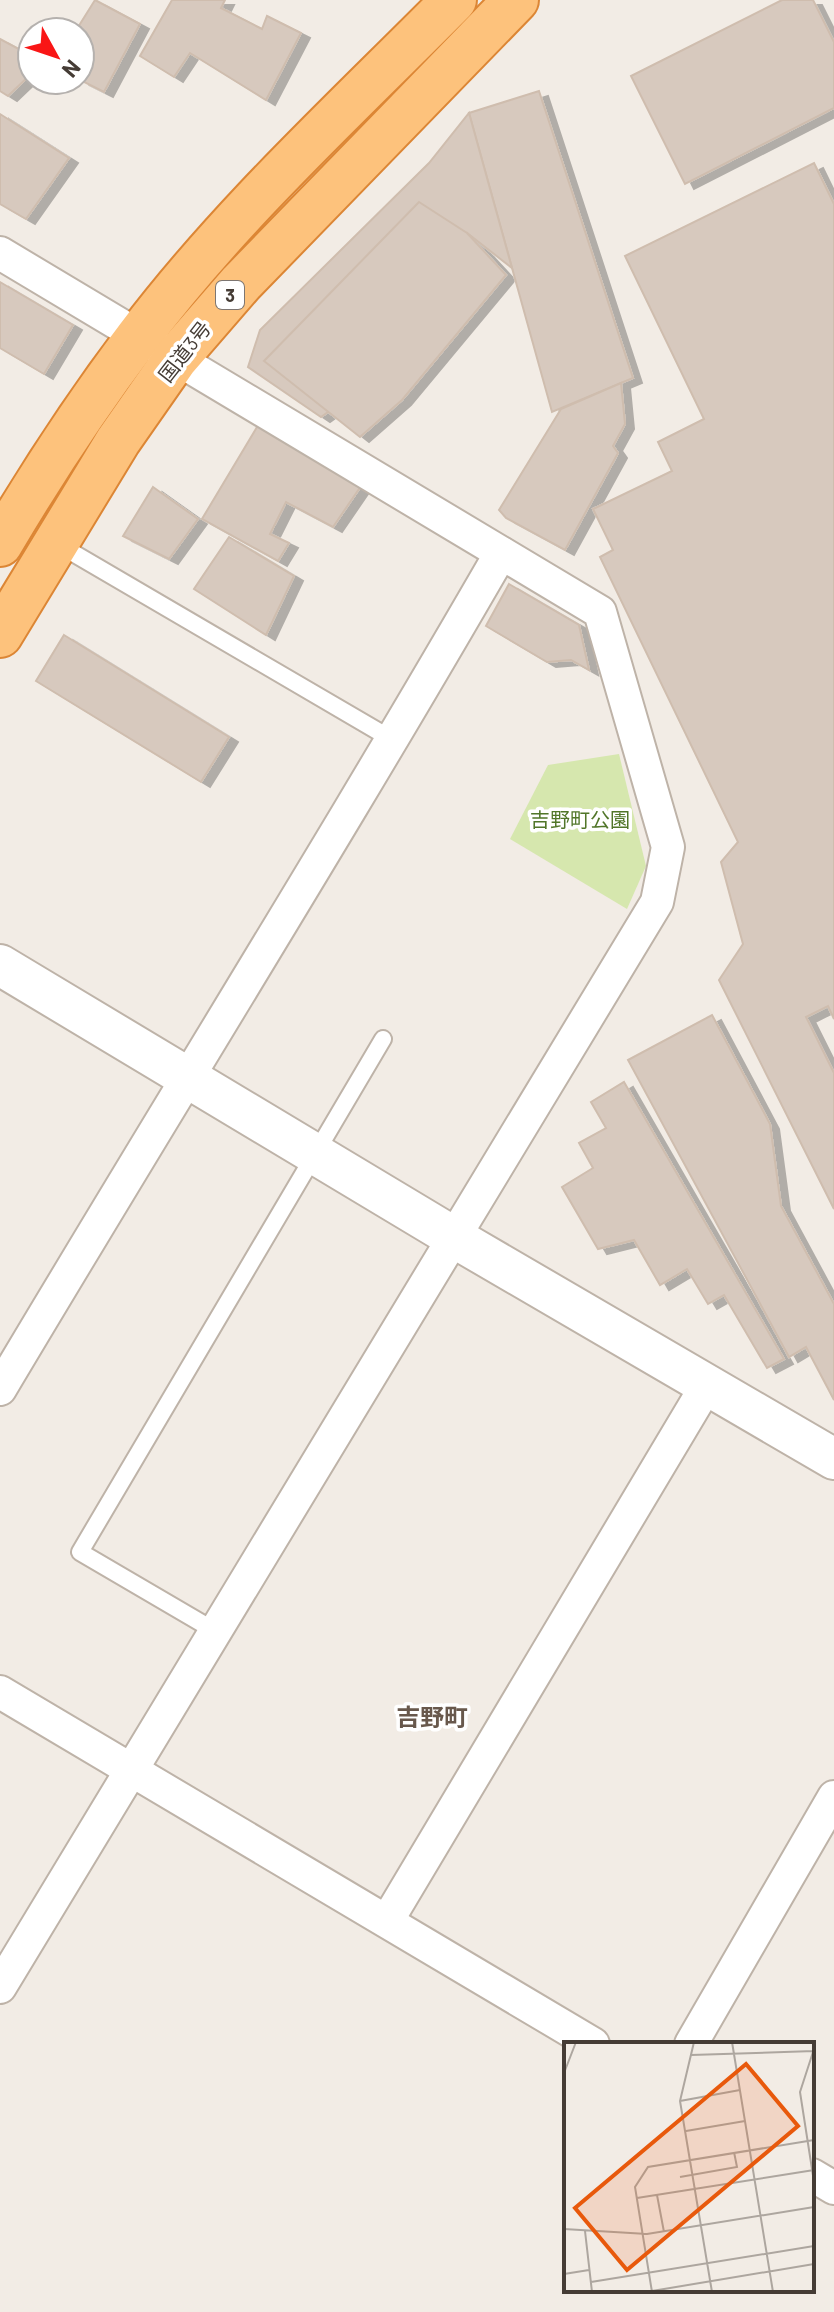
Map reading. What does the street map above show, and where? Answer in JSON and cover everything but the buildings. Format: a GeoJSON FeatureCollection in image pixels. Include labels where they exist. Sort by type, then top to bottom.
{"type":"FeatureCollection","features":[{"type":"Feature","properties":{"kind":"highway","name":"3"},"geometry":{"type":"LineString","coordinates":[[0,544],[77,422],[139,336],[207,254],[288,167],[454,0]]}},
{"type":"Feature","properties":{"kind":"highway","name":"国道3号"},"geometry":{"type":"LineString","coordinates":[[0,635],[118,441],[176,358],[241,283],[516,0]]}},
{"type":"Feature","properties":{"kind":"street"},"geometry":{"type":"LineString","coordinates":[[0,253],[600,612],[668,847],[657,902],[0,1987]]}},
{"type":"Feature","properties":{"kind":"street"},"geometry":{"type":"LineString","coordinates":[[0,1389],[186,1077],[393,740],[501,553]]}},
{"type":"Feature","properties":{"kind":"street"},"geometry":{"type":"LineString","coordinates":[[0,965],[455,1238],[834,1459]]}},
{"type":"Feature","properties":{"kind":"street"},"geometry":{"type":"LineString","coordinates":[[387,1921],[707,1385]]}},
{"type":"Feature","properties":{"kind":"street"},"geometry":{"type":"LineString","coordinates":[[0,1692],[590,2042]]}},
{"type":"Feature","properties":{"kind":"street"},"geometry":{"type":"LineString","coordinates":[[692,2042],[834,1797]]}},
{"type":"Feature","properties":{"kind":"street"},"geometry":{"type":"LineString","coordinates":[[814,2176],[834,2188]]}},
{"type":"Feature","properties":{"kind":"lane"},"geometry":{"type":"LineString","coordinates":[[56,543],[393,740]]}},
{"type":"Feature","properties":{"kind":"lane"},"geometry":{"type":"LineString","coordinates":[[215,1631],[80,1552],[383,1039]]}},
{"type":"Feature","properties":{"kind":"green space","name":"吉野町公園"},"geometry":{"type":"Polygon","coordinates":[[[619,754],[646,866],[627,909],[510,839],[548,765],[619,754]]]}},
{"type":"Feature","properties":{"kind":"district","name":"吉野町"},"geometry":{"type":"Point","coordinates":[432,1716]}}]}
